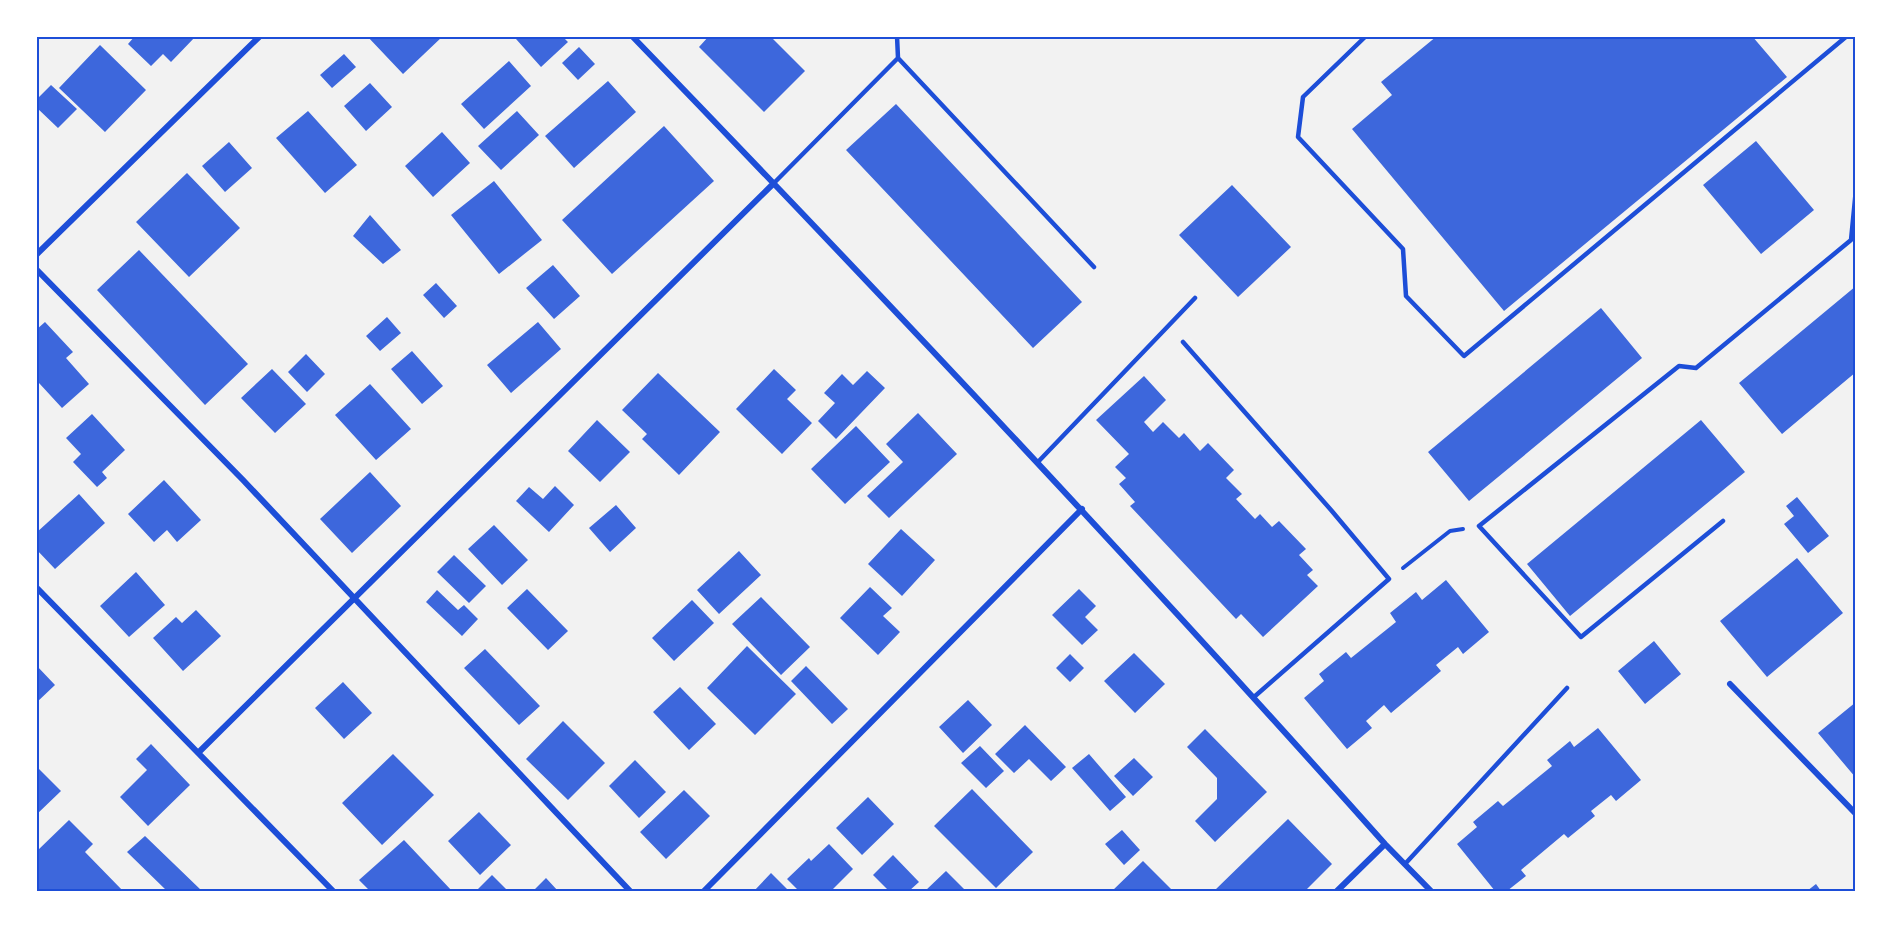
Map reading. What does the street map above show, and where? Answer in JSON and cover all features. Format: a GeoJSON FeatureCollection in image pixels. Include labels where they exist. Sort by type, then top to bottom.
{"type":"FeatureCollection","features":[{"type":"Feature","properties":{"kind":"street"},"geometry":{"type":"LineString","coordinates":[[36,255],[260,36]]}},
{"type":"Feature","properties":{"kind":"street"},"geometry":{"type":"LineString","coordinates":[[632,36],[1082,509],[1385,844],[1431,891]]}},
{"type":"Feature","properties":{"kind":"street"},"geometry":{"type":"LineString","coordinates":[[198,753],[774,183]]}},
{"type":"Feature","properties":{"kind":"street"},"geometry":{"type":"LineString","coordinates":[[36,269],[243,480],[630,891]]}},
{"type":"Feature","properties":{"kind":"street"},"geometry":{"type":"LineString","coordinates":[[704,891],[1082,509]]}},
{"type":"Feature","properties":{"kind":"street"},"geometry":{"type":"LineString","coordinates":[[36,587],[333,891]]}},
{"type":"Feature","properties":{"kind":"street"},"geometry":{"type":"LineString","coordinates":[[1730,684],[1856,814]]}},
{"type":"Feature","properties":{"kind":"street"},"geometry":{"type":"LineString","coordinates":[[1337,891],[1385,844]]}},
{"type":"Feature","properties":{"kind":"lane"},"geometry":{"type":"LineString","coordinates":[[897,36],[898,58],[1094,267]]}},
{"type":"Feature","properties":{"kind":"lane"},"geometry":{"type":"LineString","coordinates":[[1366,36],[1303,97],[1298,137],[1403,249],[1406,296],[1464,356],[1847,36]]}},
{"type":"Feature","properties":{"kind":"lane"},"geometry":{"type":"LineString","coordinates":[[774,183],[898,58]]}},
{"type":"Feature","properties":{"kind":"lane"},"geometry":{"type":"LineString","coordinates":[[1723,521],[1581,638],[1479,526],[1679,366],[1696,368],[1851,240],[1856,189]]}},
{"type":"Feature","properties":{"kind":"lane"},"geometry":{"type":"LineString","coordinates":[[1037,463],[1195,298]]}},
{"type":"Feature","properties":{"kind":"lane"},"geometry":{"type":"LineString","coordinates":[[1183,342],[1389,579],[1254,697]]}},
{"type":"Feature","properties":{"kind":"lane"},"geometry":{"type":"LineString","coordinates":[[1405,864],[1567,688]]}},
{"type":"Feature","properties":{"kind":"path"},"geometry":{"type":"LineString","coordinates":[[1389,579],[1450,531],[1479,526]]}},
{"type":"Feature","properties":{"kind":"building"},"geometry":{"type":"Polygon","coordinates":[[[135,36],[196,36],[171,62],[163,54],[151,66],[128,44],[135,36]]]}},
{"type":"Feature","properties":{"kind":"building"},"geometry":{"type":"Polygon","coordinates":[[[367,36],[443,36],[403,74],[367,36]]]}},
{"type":"Feature","properties":{"kind":"building"},"geometry":{"type":"Polygon","coordinates":[[[520,36],[562,36],[568,42],[541,67],[516,39],[520,36]]]}},
{"type":"Feature","properties":{"kind":"building"},"geometry":{"type":"Polygon","coordinates":[[[709,36],[770,36],[805,71],[764,112],[699,47],[709,36]]]}},
{"type":"Feature","properties":{"kind":"building"},"geometry":{"type":"Polygon","coordinates":[[[1437,36],[1752,36],[1787,77],[1504,311],[1352,129],[1392,95],[1381,82],[1437,36]]]}},
{"type":"Feature","properties":{"kind":"building"},"geometry":{"type":"Polygon","coordinates":[[[100,45],[146,90],[105,132],[59,88],[100,45]]]}},
{"type":"Feature","properties":{"kind":"building"},"geometry":{"type":"Polygon","coordinates":[[[579,47],[595,64],[578,80],[562,63],[579,47]]]}},
{"type":"Feature","properties":{"kind":"building"},"geometry":{"type":"Polygon","coordinates":[[[344,54],[356,67],[332,88],[320,75],[344,54]]]}},
{"type":"Feature","properties":{"kind":"building"},"geometry":{"type":"Polygon","coordinates":[[[509,61],[531,86],[484,129],[461,104],[509,61]]]}},
{"type":"Feature","properties":{"kind":"building"},"geometry":{"type":"Polygon","coordinates":[[[608,81],[636,112],[574,168],[545,136],[608,81]]]}},
{"type":"Feature","properties":{"kind":"building"},"geometry":{"type":"Polygon","coordinates":[[[370,83],[392,107],[366,131],[344,106],[370,83]]]}},
{"type":"Feature","properties":{"kind":"building"},"geometry":{"type":"Polygon","coordinates":[[[51,85],[77,109],[58,128],[36,107],[36,100],[51,85]]]}},
{"type":"Feature","properties":{"kind":"building"},"geometry":{"type":"Polygon","coordinates":[[[896,104],[1082,302],[1033,348],[846,150],[896,104]]]}},
{"type":"Feature","properties":{"kind":"building"},"geometry":{"type":"Polygon","coordinates":[[[308,111],[357,165],[325,193],[276,138],[308,111]]]}},
{"type":"Feature","properties":{"kind":"building"},"geometry":{"type":"Polygon","coordinates":[[[517,111],[539,135],[501,170],[478,146],[517,111]]]}},
{"type":"Feature","properties":{"kind":"building"},"geometry":{"type":"Polygon","coordinates":[[[664,126],[714,181],[612,274],[562,220],[664,126]]]}},
{"type":"Feature","properties":{"kind":"building"},"geometry":{"type":"Polygon","coordinates":[[[442,132],[470,163],[433,197],[405,166],[442,132]]]}},
{"type":"Feature","properties":{"kind":"building"},"geometry":{"type":"Polygon","coordinates":[[[1756,141],[1814,210],[1761,254],[1703,185],[1756,141]]]}},
{"type":"Feature","properties":{"kind":"building"},"geometry":{"type":"Polygon","coordinates":[[[229,142],[252,168],[225,192],[202,166],[229,142]]]}},
{"type":"Feature","properties":{"kind":"building"},"geometry":{"type":"Polygon","coordinates":[[[187,173],[240,228],[189,277],[136,222],[187,173]]]}},
{"type":"Feature","properties":{"kind":"building"},"geometry":{"type":"Polygon","coordinates":[[[494,181],[542,240],[499,274],[451,215],[494,181]]]}},
{"type":"Feature","properties":{"kind":"building"},"geometry":{"type":"Polygon","coordinates":[[[1232,185],[1291,247],[1238,297],[1179,235],[1232,185]]]}},
{"type":"Feature","properties":{"kind":"building"},"geometry":{"type":"Polygon","coordinates":[[[370,215],[401,250],[383,264],[353,236],[370,215]]]}},
{"type":"Feature","properties":{"kind":"building"},"geometry":{"type":"Polygon","coordinates":[[[139,250],[248,364],[205,405],[97,290],[139,250]]]}},
{"type":"Feature","properties":{"kind":"building"},"geometry":{"type":"Polygon","coordinates":[[[553,265],[580,296],[554,319],[526,288],[553,265]]]}},
{"type":"Feature","properties":{"kind":"building"},"geometry":{"type":"Polygon","coordinates":[[[436,283],[457,306],[444,318],[423,295],[436,283]]]}},
{"type":"Feature","properties":{"kind":"building"},"geometry":{"type":"Polygon","coordinates":[[[1856,286],[1856,372],[1782,434],[1739,383],[1856,286]]]}},
{"type":"Feature","properties":{"kind":"building"},"geometry":{"type":"Polygon","coordinates":[[[1601,308],[1642,358],[1469,501],[1428,452],[1601,308]]]}},
{"type":"Feature","properties":{"kind":"building"},"geometry":{"type":"Polygon","coordinates":[[[387,317],[401,333],[380,351],[366,336],[387,317]]]}},
{"type":"Feature","properties":{"kind":"building"},"geometry":{"type":"Polygon","coordinates":[[[45,322],[73,352],[66,358],[89,384],[62,408],[39,383],[36,385],[36,330],[45,322]]]}},
{"type":"Feature","properties":{"kind":"building"},"geometry":{"type":"Polygon","coordinates":[[[538,322],[561,349],[511,393],[487,365],[538,322]]]}},
{"type":"Feature","properties":{"kind":"building"},"geometry":{"type":"Polygon","coordinates":[[[412,351],[443,386],[422,404],[391,369],[412,351]]]}},
{"type":"Feature","properties":{"kind":"building"},"geometry":{"type":"Polygon","coordinates":[[[306,354],[325,374],[307,392],[288,372],[306,354]]]}},
{"type":"Feature","properties":{"kind":"building"},"geometry":{"type":"Polygon","coordinates":[[[272,369],[306,404],[275,433],[241,398],[272,369]]]}},
{"type":"Feature","properties":{"kind":"building"},"geometry":{"type":"Polygon","coordinates":[[[774,369],[796,390],[787,399],[812,423],[782,454],[736,409],[774,369]]]}},
{"type":"Feature","properties":{"kind":"building"},"geometry":{"type":"Polygon","coordinates":[[[867,371],[885,388],[836,439],[818,421],[835,403],[824,393],[842,374],[853,385],[867,371]]]}},
{"type":"Feature","properties":{"kind":"building"},"geometry":{"type":"Polygon","coordinates":[[[658,373],[720,432],[679,475],[642,439],[647,434],[622,410],[658,373]]]}},
{"type":"Feature","properties":{"kind":"building"},"geometry":{"type":"Polygon","coordinates":[[[1144,376],[1166,400],[1144,422],[1153,432],[1163,422],[1179,438],[1184,433],[1200,451],[1208,443],[1234,470],[1226,478],[1242,494],[1236,499],[1255,519],[1260,514],[1272,527],[1279,521],[1306,549],[1299,555],[1313,570],[1307,575],[1318,586],[1263,637],[1241,614],[1236,619],[1130,506],[1135,502],[1119,484],[1126,478],[1115,467],[1129,454],[1096,420],[1144,376]]]}},
{"type":"Feature","properties":{"kind":"building"},"geometry":{"type":"Polygon","coordinates":[[[370,384],[411,429],[376,460],[335,415],[370,384]]]}},
{"type":"Feature","properties":{"kind":"building"},"geometry":{"type":"Polygon","coordinates":[[[918,413],[957,454],[889,518],[867,496],[903,462],[886,444],[918,413]]]}},
{"type":"Feature","properties":{"kind":"building"},"geometry":{"type":"Polygon","coordinates":[[[92,414],[125,450],[102,472],[107,478],[97,487],[73,462],[81,454],[66,438],[92,414]]]}},
{"type":"Feature","properties":{"kind":"building"},"geometry":{"type":"Polygon","coordinates":[[[597,420],[630,452],[600,482],[568,451],[597,420]]]}},
{"type":"Feature","properties":{"kind":"building"},"geometry":{"type":"Polygon","coordinates":[[[1701,420],[1745,472],[1570,616],[1527,564],[1701,420]]]}},
{"type":"Feature","properties":{"kind":"building"},"geometry":{"type":"Polygon","coordinates":[[[856,426],[890,462],[845,504],[811,469],[856,426]]]}},
{"type":"Feature","properties":{"kind":"building"},"geometry":{"type":"Polygon","coordinates":[[[370,472],[401,506],[352,553],[320,519],[370,472]]]}},
{"type":"Feature","properties":{"kind":"building"},"geometry":{"type":"Polygon","coordinates":[[[164,480],[201,520],[177,542],[167,530],[154,542],[128,514],[164,480]]]}},
{"type":"Feature","properties":{"kind":"building"},"geometry":{"type":"Polygon","coordinates":[[[555,486],[574,505],[549,532],[516,501],[529,487],[543,499],[555,486]]]}},
{"type":"Feature","properties":{"kind":"building"},"geometry":{"type":"Polygon","coordinates":[[[79,494],[105,523],[55,569],[36,549],[36,533],[79,494]]]}},
{"type":"Feature","properties":{"kind":"building"},"geometry":{"type":"Polygon","coordinates":[[[1797,497],[1829,536],[1808,553],[1784,524],[1794,516],[1786,506],[1797,497]]]}},
{"type":"Feature","properties":{"kind":"building"},"geometry":{"type":"Polygon","coordinates":[[[616,505],[636,528],[610,552],[589,528],[616,505]]]}},
{"type":"Feature","properties":{"kind":"building"},"geometry":{"type":"Polygon","coordinates":[[[494,525],[528,560],[502,585],[468,549],[494,525]]]}},
{"type":"Feature","properties":{"kind":"building"},"geometry":{"type":"Polygon","coordinates":[[[901,529],[935,560],[902,596],[868,564],[901,529]]]}},
{"type":"Feature","properties":{"kind":"building"},"geometry":{"type":"Polygon","coordinates":[[[739,551],[761,575],[719,614],[697,590],[739,551]]]}},
{"type":"Feature","properties":{"kind":"building"},"geometry":{"type":"Polygon","coordinates":[[[454,555],[486,586],[469,603],[437,572],[454,555]]]}},
{"type":"Feature","properties":{"kind":"building"},"geometry":{"type":"Polygon","coordinates":[[[1797,558],[1843,613],[1767,677],[1720,621],[1797,558]]]}},
{"type":"Feature","properties":{"kind":"building"},"geometry":{"type":"Polygon","coordinates":[[[136,572],[165,605],[129,637],[100,606],[136,572]]]}},
{"type":"Feature","properties":{"kind":"building"},"geometry":{"type":"Polygon","coordinates":[[[1446,580],[1489,632],[1463,654],[1458,647],[1436,665],[1441,671],[1391,713],[1384,705],[1366,721],[1372,728],[1347,749],[1304,698],[1324,681],[1319,674],[1346,652],[1351,658],[1396,622],[1390,613],[1416,592],[1422,600],[1446,580]]]}},
{"type":"Feature","properties":{"kind":"building"},"geometry":{"type":"Polygon","coordinates":[[[870,587],[892,608],[883,616],[900,632],[878,655],[840,618],[870,587]]]}},
{"type":"Feature","properties":{"kind":"building"},"geometry":{"type":"Polygon","coordinates":[[[527,589],[568,631],[548,650],[507,608],[527,589]]]}},
{"type":"Feature","properties":{"kind":"building"},"geometry":{"type":"Polygon","coordinates":[[[1079,589],[1096,606],[1085,617],[1098,630],[1082,645],[1052,615],[1079,589]]]}},
{"type":"Feature","properties":{"kind":"building"},"geometry":{"type":"Polygon","coordinates":[[[437,590],[458,610],[464,605],[478,619],[462,636],[426,602],[437,590]]]}},
{"type":"Feature","properties":{"kind":"building"},"geometry":{"type":"Polygon","coordinates":[[[761,597],[810,647],[781,675],[732,624],[761,597]]]}},
{"type":"Feature","properties":{"kind":"building"},"geometry":{"type":"Polygon","coordinates":[[[692,600],[714,623],[674,661],[652,638],[692,600]]]}},
{"type":"Feature","properties":{"kind":"building"},"geometry":{"type":"Polygon","coordinates":[[[196,610],[221,636],[183,671],[153,638],[176,617],[182,623],[196,610]]]}},
{"type":"Feature","properties":{"kind":"building"},"geometry":{"type":"Polygon","coordinates":[[[1654,641],[1681,674],[1645,704],[1618,671],[1654,641]]]}},
{"type":"Feature","properties":{"kind":"building"},"geometry":{"type":"Polygon","coordinates":[[[747,646],[796,694],[755,735],[707,688],[747,646]]]}},
{"type":"Feature","properties":{"kind":"building"},"geometry":{"type":"Polygon","coordinates":[[[485,649],[540,706],[519,725],[464,668],[485,649]]]}},
{"type":"Feature","properties":{"kind":"building"},"geometry":{"type":"Polygon","coordinates":[[[1134,653],[1165,684],[1135,713],[1104,681],[1134,653]]]}},
{"type":"Feature","properties":{"kind":"building"},"geometry":{"type":"Polygon","coordinates":[[[1070,654],[1084,668],[1070,682],[1056,668],[1070,654]]]}},
{"type":"Feature","properties":{"kind":"building"},"geometry":{"type":"Polygon","coordinates":[[[36,665],[55,685],[36,703],[36,665]]]}},
{"type":"Feature","properties":{"kind":"building"},"geometry":{"type":"Polygon","coordinates":[[[806,666],[848,709],[832,724],[791,681],[806,666]]]}},
{"type":"Feature","properties":{"kind":"building"},"geometry":{"type":"Polygon","coordinates":[[[343,682],[372,713],[344,739],[315,708],[343,682]]]}},
{"type":"Feature","properties":{"kind":"building"},"geometry":{"type":"Polygon","coordinates":[[[680,687],[716,724],[689,750],[653,712],[680,687]]]}},
{"type":"Feature","properties":{"kind":"building"},"geometry":{"type":"Polygon","coordinates":[[[968,700],[992,725],[963,753],[939,727],[968,700]]]}},
{"type":"Feature","properties":{"kind":"building"},"geometry":{"type":"Polygon","coordinates":[[[1856,702],[1856,778],[1818,733],[1856,702]]]}},
{"type":"Feature","properties":{"kind":"building"},"geometry":{"type":"Polygon","coordinates":[[[563,721],[605,763],[568,800],[526,759],[563,721]]]}},
{"type":"Feature","properties":{"kind":"building"},"geometry":{"type":"Polygon","coordinates":[[[1025,725],[1066,767],[1051,781],[1029,759],[1014,773],[995,754],[1025,725]]]}},
{"type":"Feature","properties":{"kind":"building"},"geometry":{"type":"Polygon","coordinates":[[[1598,728],[1641,780],[1616,801],[1611,795],[1591,811],[1595,816],[1568,838],[1564,834],[1521,870],[1526,876],[1507,891],[1495,891],[1457,844],[1477,827],[1473,822],[1498,801],[1503,806],[1552,766],[1547,760],[1570,741],[1574,747],[1598,728]]]}},
{"type":"Feature","properties":{"kind":"building"},"geometry":{"type":"Polygon","coordinates":[[[1205,729],[1267,792],[1215,842],[1195,821],[1217,799],[1217,778],[1187,747],[1205,729]]]}},
{"type":"Feature","properties":{"kind":"building"},"geometry":{"type":"Polygon","coordinates":[[[151,744],[190,785],[148,826],[120,797],[147,770],[136,759],[151,744]]]}},
{"type":"Feature","properties":{"kind":"building"},"geometry":{"type":"Polygon","coordinates":[[[980,746],[1004,771],[986,788],[961,763],[980,746]]]}},
{"type":"Feature","properties":{"kind":"building"},"geometry":{"type":"Polygon","coordinates":[[[393,754],[434,795],[382,845],[342,803],[393,754]]]}},
{"type":"Feature","properties":{"kind":"building"},"geometry":{"type":"Polygon","coordinates":[[[1089,754],[1126,797],[1110,811],[1072,768],[1089,754]]]}},
{"type":"Feature","properties":{"kind":"building"},"geometry":{"type":"Polygon","coordinates":[[[1134,758],[1153,777],[1133,796],[1114,776],[1134,758]]]}},
{"type":"Feature","properties":{"kind":"building"},"geometry":{"type":"Polygon","coordinates":[[[635,760],[666,792],[639,818],[609,786],[635,760]]]}},
{"type":"Feature","properties":{"kind":"building"},"geometry":{"type":"Polygon","coordinates":[[[36,766],[61,791],[36,815],[36,766]]]}},
{"type":"Feature","properties":{"kind":"building"},"geometry":{"type":"Polygon","coordinates":[[[972,789],[1033,852],[996,888],[934,826],[972,789]]]}},
{"type":"Feature","properties":{"kind":"building"},"geometry":{"type":"Polygon","coordinates":[[[684,790],[710,816],[666,859],[640,832],[684,790]]]}},
{"type":"Feature","properties":{"kind":"building"},"geometry":{"type":"Polygon","coordinates":[[[868,797],[894,824],[862,855],[836,828],[868,797]]]}},
{"type":"Feature","properties":{"kind":"building"},"geometry":{"type":"Polygon","coordinates":[[[479,812],[511,845],[480,875],[448,841],[479,812]]]}},
{"type":"Feature","properties":{"kind":"building"},"geometry":{"type":"Polygon","coordinates":[[[1288,819],[1332,864],[1305,891],[1214,891],[1288,819]]]}},
{"type":"Feature","properties":{"kind":"building"},"geometry":{"type":"Polygon","coordinates":[[[69,820],[93,844],[85,852],[123,891],[36,891],[36,852],[69,820]]]}},
{"type":"Feature","properties":{"kind":"building"},"geometry":{"type":"Polygon","coordinates":[[[1122,830],[1140,850],[1124,865],[1105,844],[1122,830]]]}},
{"type":"Feature","properties":{"kind":"building"},"geometry":{"type":"Polygon","coordinates":[[[145,836],[202,891],[167,891],[127,852],[145,836]]]}},
{"type":"Feature","properties":{"kind":"building"},"geometry":{"type":"Polygon","coordinates":[[[404,840],[452,891],[370,891],[359,880],[404,840]]]}},
{"type":"Feature","properties":{"kind":"building"},"geometry":{"type":"Polygon","coordinates":[[[829,844],[853,869],[831,891],[799,891],[787,879],[809,858],[811,861],[829,844]]]}},
{"type":"Feature","properties":{"kind":"building"},"geometry":{"type":"Polygon","coordinates":[[[893,855],[919,882],[909,891],[889,891],[873,875],[893,855]]]}},
{"type":"Feature","properties":{"kind":"building"},"geometry":{"type":"Polygon","coordinates":[[[1143,861],[1173,891],[1112,891],[1143,861]]]}},
{"type":"Feature","properties":{"kind":"building"},"geometry":{"type":"Polygon","coordinates":[[[946,871],[966,891],[925,891],[946,871]]]}},
{"type":"Feature","properties":{"kind":"building"},"geometry":{"type":"Polygon","coordinates":[[[771,873],[789,891],[754,891],[771,873]]]}},
{"type":"Feature","properties":{"kind":"building"},"geometry":{"type":"Polygon","coordinates":[[[492,875],[508,891],[476,891],[492,875]]]}},
{"type":"Feature","properties":{"kind":"building"},"geometry":{"type":"Polygon","coordinates":[[[546,878],[558,891],[533,891],[546,878]]]}},
{"type":"Feature","properties":{"kind":"building"},"geometry":{"type":"Polygon","coordinates":[[[1816,884],[1821,891],[1807,891],[1816,884]]]}}]}
